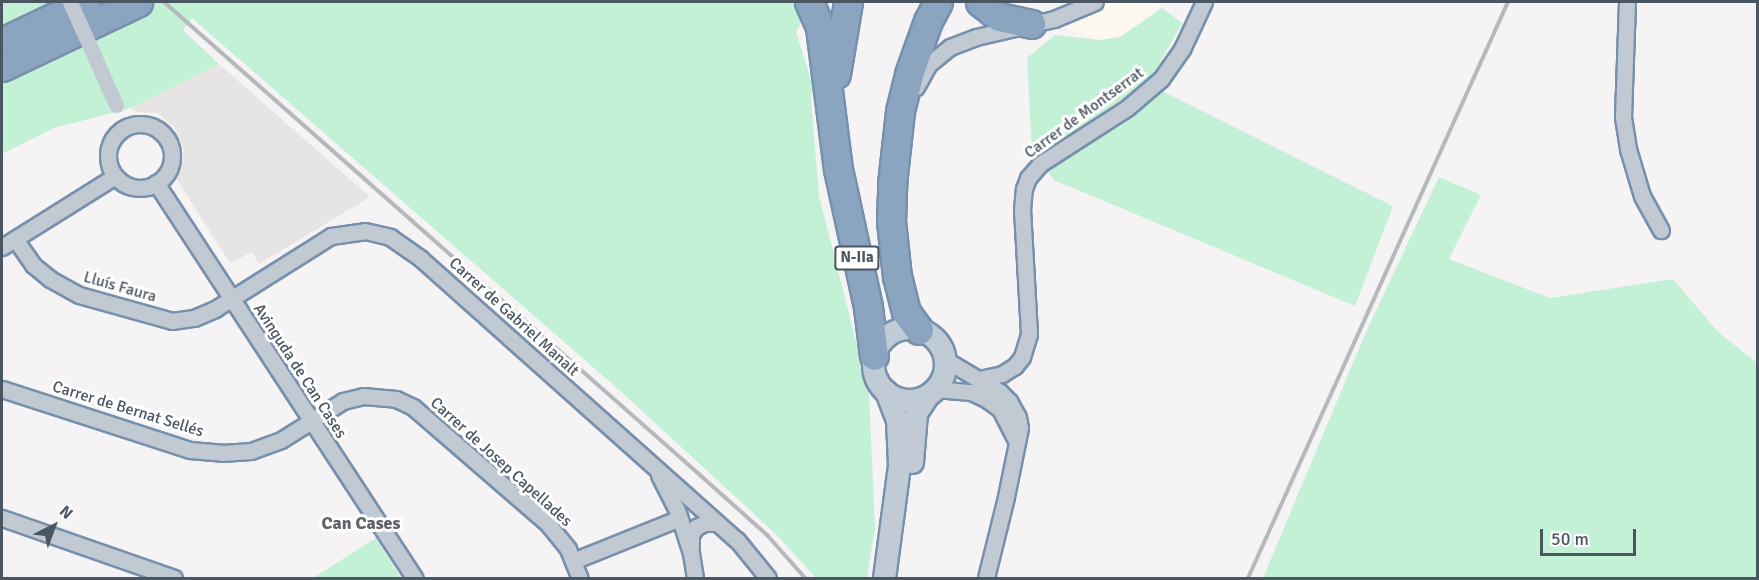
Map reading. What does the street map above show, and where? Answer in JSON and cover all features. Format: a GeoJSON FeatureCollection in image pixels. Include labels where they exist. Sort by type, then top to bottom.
{"type":"FeatureCollection","features":[{"type":"Feature","properties":{"kind":"highway"},"geometry":{"type":"LineString","coordinates":[[2,42],[86,2]]}},
{"type":"Feature","properties":{"kind":"highway"},"geometry":{"type":"LineString","coordinates":[[2,67],[138,2]]}},
{"type":"Feature","properties":{"kind":"highway"},"geometry":{"type":"LineString","coordinates":[[809,2],[820,27],[837,159]]}},
{"type":"Feature","properties":{"kind":"highway","name":"N-IIa"},"geometry":{"type":"LineString","coordinates":[[848,2],[836,70],[837,159],[868,307],[874,357]]}},
{"type":"Feature","properties":{"kind":"highway","name":"N-IIa"},"geometry":{"type":"LineString","coordinates":[[919,330],[909,319],[901,300],[891,220],[896,141],[909,74],[928,21],[938,2]]}},
{"type":"Feature","properties":{"kind":"highway"},"geometry":{"type":"LineString","coordinates":[[980,2],[999,17],[1031,24]]}},
{"type":"Feature","properties":{"kind":"main road"},"geometry":{"type":"LineString","coordinates":[[874,357],[883,339],[890,333],[900,329],[919,330]]}},
{"type":"Feature","properties":{"kind":"main road","name":"N-IIa"},"geometry":{"type":"LineString","coordinates":[[919,330],[934,338],[944,359]]}},
{"type":"Feature","properties":{"kind":"main road","name":"N-IIa"},"geometry":{"type":"LineString","coordinates":[[874,357],[875,376],[886,391],[897,420],[899,465],[884,579]]}},
{"type":"Feature","properties":{"kind":"main road"},"geometry":{"type":"LineString","coordinates":[[898,579],[908,516],[916,413],[944,371],[944,359]]}},
{"type":"Feature","properties":{"kind":"main road"},"geometry":{"type":"LineString","coordinates":[[886,391],[901,399],[931,392]]}},
{"type":"Feature","properties":{"kind":"street"},"geometry":{"type":"LineString","coordinates":[[70,2],[125,127]]}},
{"type":"Feature","properties":{"kind":"street"},"geometry":{"type":"LineString","coordinates":[[896,141],[903,129],[915,88],[934,58],[961,42],[1077,11],[1095,2]]}},
{"type":"Feature","properties":{"kind":"street","name":"Carrer de Montserrat"},"geometry":{"type":"LineString","coordinates":[[979,379],[1002,374],[1015,366],[1022,357],[1029,334],[1029,299],[1022,210],[1024,189],[1028,178],[1040,164],[1127,108],[1161,79],[1182,49],[1204,2]]}},
{"type":"Feature","properties":{"kind":"street"},"geometry":{"type":"LineString","coordinates":[[1627,2],[1623,117],[1628,149],[1642,196],[1661,230]]}},
{"type":"Feature","properties":{"kind":"street"},"geometry":{"type":"LineString","coordinates":[[145,124],[156,128],[170,144],[171,165],[166,175],[156,183],[140,188],[130,187],[115,176],[108,159],[108,150],[116,134],[125,127],[145,124]]}},
{"type":"Feature","properties":{"kind":"street"},"geometry":{"type":"LineString","coordinates":[[8,243],[115,176]]}},
{"type":"Feature","properties":{"kind":"street","name":"Avinguda de Can Cases"},"geometry":{"type":"LineString","coordinates":[[156,183],[414,579]]}},
{"type":"Feature","properties":{"kind":"street","name":"Carrer de Gabriel Manalt"},"geometry":{"type":"LineString","coordinates":[[232,299],[331,237],[365,231],[390,237],[420,258],[655,467],[680,518],[691,553],[695,579]]}},
{"type":"Feature","properties":{"kind":"street","name":"Lluís Faura"},"geometry":{"type":"LineString","coordinates":[[8,243],[50,279],[79,295],[172,321],[194,318],[232,299]]}},
{"type":"Feature","properties":{"kind":"street"},"geometry":{"type":"LineString","coordinates":[[944,359],[979,379],[1009,401],[1018,417],[1020,429],[1004,508],[986,579]]}},
{"type":"Feature","properties":{"kind":"street","name":"Carrer de Bernat Sellés"},"geometry":{"type":"LineString","coordinates":[[2,388],[190,450],[222,453],[251,451],[281,440],[310,419]]}},
{"type":"Feature","properties":{"kind":"street"},"geometry":{"type":"LineString","coordinates":[[931,392],[971,392],[986,399],[1000,410],[1016,440]]}},
{"type":"Feature","properties":{"kind":"street","name":"Carrer de Josep Capellades"},"geometry":{"type":"LineString","coordinates":[[310,419],[343,401],[363,396],[383,397],[406,403],[548,524],[562,539],[580,579]]}},
{"type":"Feature","properties":{"kind":"street"},"geometry":{"type":"LineString","coordinates":[[655,467],[737,540],[768,579]]}},
{"type":"Feature","properties":{"kind":"street"},"geometry":{"type":"LineString","coordinates":[[2,518],[174,579]]}},
{"type":"Feature","properties":{"kind":"street"},"geometry":{"type":"LineString","coordinates":[[573,561],[680,518]]}},
{"type":"Feature","properties":{"kind":"street"},"geometry":{"type":"LineString","coordinates":[[691,553],[691,535],[696,527],[705,523],[717,523]]}},
{"type":"Feature","properties":{"kind":"shaded area"},"geometry":{"type":"Polygon","coordinates":[[[1111,2],[1165,2],[1136,28],[1120,37],[1100,40],[1059,27],[1081,19],[1111,2]]]}},
{"type":"Feature","properties":{"kind":"shaded area"},"geometry":{"type":"Polygon","coordinates":[[[219,64],[370,197],[259,264],[252,252],[230,263],[176,178],[184,150],[174,127],[157,113],[136,112],[131,108],[219,64]]]}},
{"type":"Feature","properties":{"kind":"green space"},"geometry":{"type":"Polygon","coordinates":[[[2,2],[812,2],[796,32],[813,86],[811,99],[819,196],[869,393],[875,527],[867,578],[816,578],[777,535],[617,388],[192,18],[183,30],[219,64],[131,108],[54,128],[2,154],[2,2]]]}},
{"type":"Feature","properties":{"kind":"green space"},"geometry":{"type":"Polygon","coordinates":[[[1162,8],[1182,23],[1148,84],[1393,206],[1355,306],[1054,180],[1032,150],[1027,58],[1055,35],[1100,40],[1120,37],[1162,8]]]}},
{"type":"Feature","properties":{"kind":"green space"},"geometry":{"type":"Polygon","coordinates":[[[1439,177],[1481,195],[1449,259],[1550,298],[1673,279],[1717,331],[1757,363],[1757,578],[1263,578],[1366,332],[1439,177]]]}},
{"type":"Feature","properties":{"kind":"green space"},"geometry":{"type":"Polygon","coordinates":[[[376,538],[401,578],[313,578],[376,538]]]}},
{"type":"Feature","properties":{"kind":"railway"},"geometry":{"type":"LineString","coordinates":[[164,2],[767,535],[805,578]]}},
{"type":"Feature","properties":{"kind":"railway"},"geometry":{"type":"LineString","coordinates":[[1248,578],[1508,2]]}},
{"type":"Feature","properties":{"kind":"district","name":"Can Cases"},"geometry":{"type":"Point","coordinates":[361,523]}}]}
